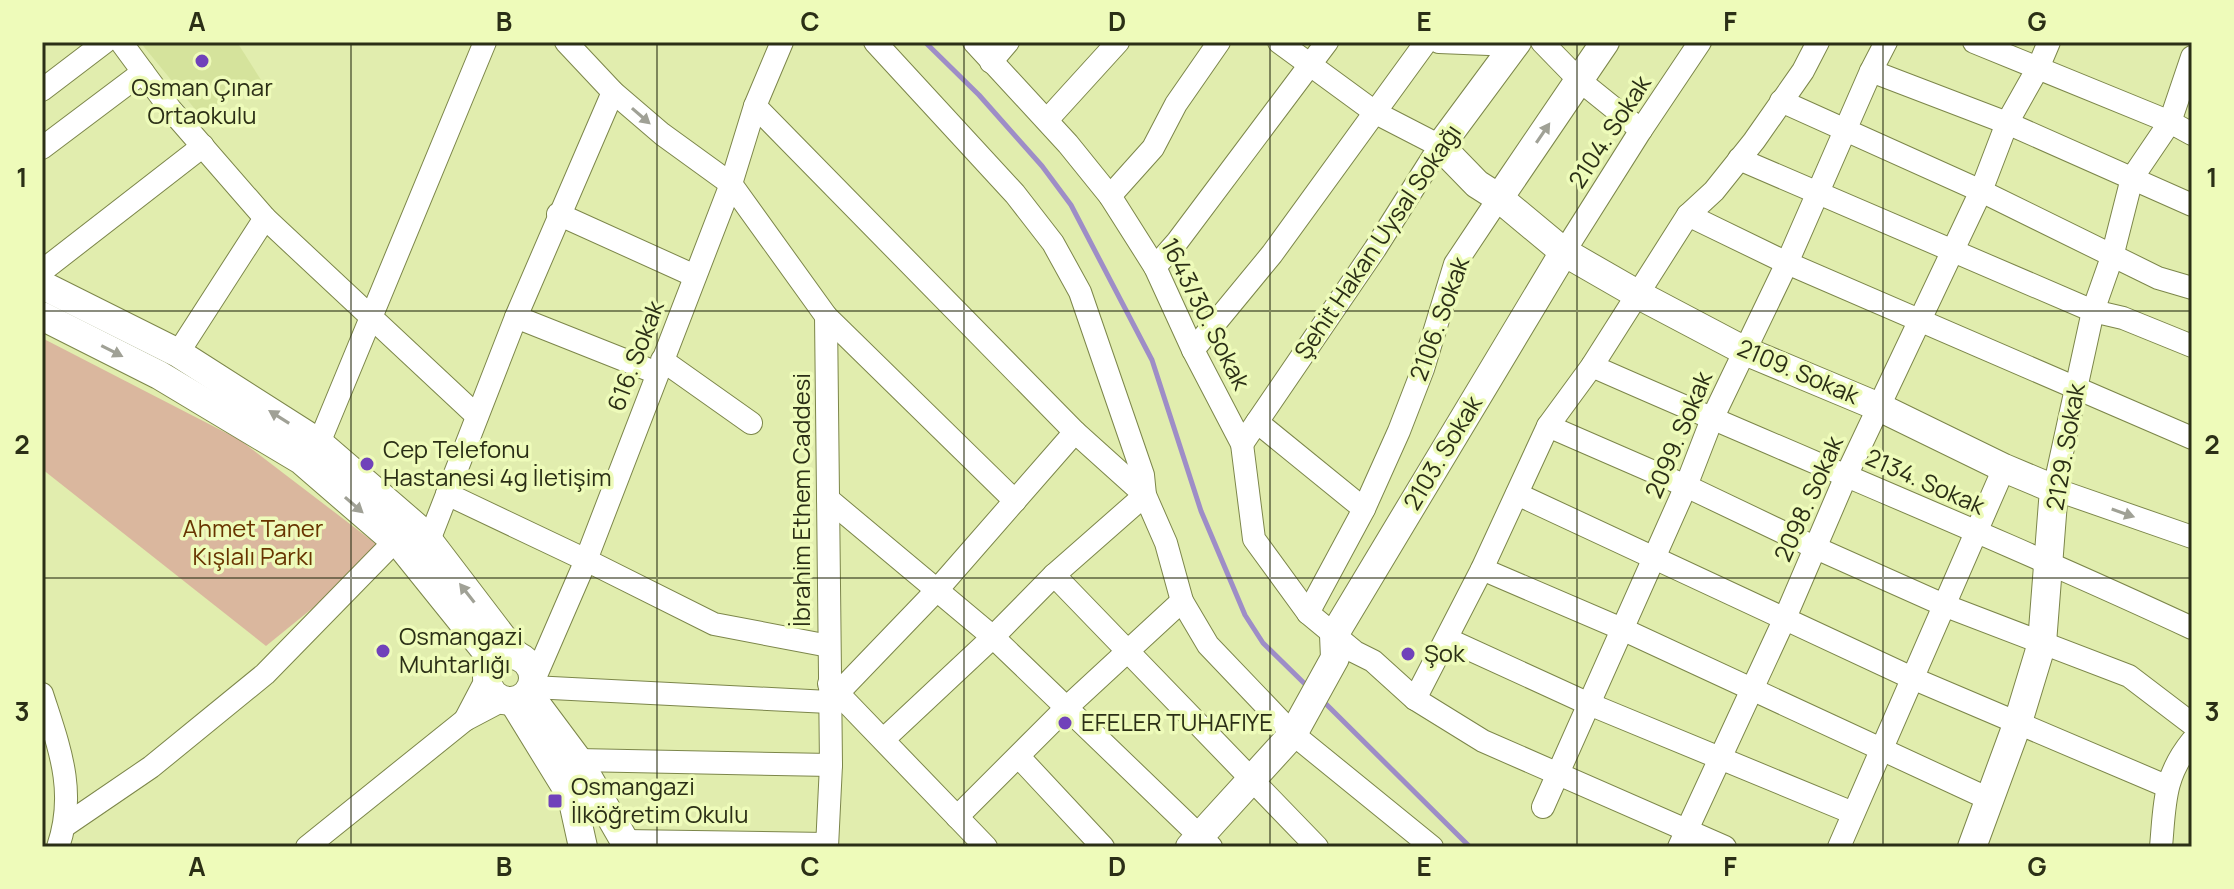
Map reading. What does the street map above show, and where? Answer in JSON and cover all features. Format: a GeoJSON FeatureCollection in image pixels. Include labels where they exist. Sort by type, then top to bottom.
{"type":"FeatureCollection","features":[{"type":"Feature","properties":{"kind":"main road","name":"2106. Sokak"},"geometry":{"type":"LineString","coordinates":[[1499,198],[1605,42]]}},
{"type":"Feature","properties":{"kind":"main road","name":"Şehit Hakan Uysal Sokağı"},"geometry":{"type":"LineString","coordinates":[[1440,146],[1525,43]]}},
{"type":"Feature","properties":{"kind":"main road","name":"2109. Sokak"},"geometry":{"type":"LineString","coordinates":[[1440,146],[1477,184],[1499,198],[1564,252],[1637,294],[1745,351],[1879,407],[2054,489]]}},
{"type":"Feature","properties":{"kind":"main road","name":"2103. Sokak"},"geometry":{"type":"LineString","coordinates":[[1201,843],[1294,731],[1335,647],[1564,252]]}},
{"type":"Feature","properties":{"kind":"main road"},"geometry":{"type":"LineString","coordinates":[[42,285],[178,353],[319,443],[422,532],[513,682],[572,797],[578,840]]}},
{"type":"Feature","properties":{"kind":"main road"},"geometry":{"type":"LineString","coordinates":[[42,316],[159,375],[301,460],[395,541],[578,760],[626,844]]}},
{"type":"Feature","properties":{"kind":"main road","name":"2129. Sokak"},"geometry":{"type":"LineString","coordinates":[[1972,847],[2018,722],[2042,643],[2054,489]]}},
{"type":"Feature","properties":{"kind":"street"},"geometry":{"type":"LineString","coordinates":[[42,90],[105,42]]}},
{"type":"Feature","properties":{"kind":"street"},"geometry":{"type":"LineString","coordinates":[[121,42],[171,110],[265,218],[477,416]]}},
{"type":"Feature","properties":{"kind":"street"},"geometry":{"type":"LineString","coordinates":[[319,443],[485,42]]}},
{"type":"Feature","properties":{"kind":"street"},"geometry":{"type":"LineString","coordinates":[[566,42],[613,92],[662,134],[731,184],[826,316],[1015,501]]}},
{"type":"Feature","properties":{"kind":"street","name":"616. Sokak"},"geometry":{"type":"LineString","coordinates":[[307,847],[513,682],[586,560],[731,184],[755,106],[782,42]]}},
{"type":"Feature","properties":{"kind":"street"},"geometry":{"type":"LineString","coordinates":[[875,42],[1015,194],[1053,243],[1080,292],[1143,475],[1145,495],[1166,543],[1182,601],[1208,645],[1294,731],[1432,847]]}},
{"type":"Feature","properties":{"kind":"street","name":"1643/30. Sokak"},"geometry":{"type":"LineString","coordinates":[[974,42],[1047,120],[1110,196],[1155,267],[1193,350],[1242,444],[1254,539],[1335,647],[1373,661],[1415,699],[1483,741],[1558,775],[1683,839],[1725,847]]}},
{"type":"Feature","properties":{"kind":"street"},"geometry":{"type":"LineString","coordinates":[[991,62],[1008,42]]}},
{"type":"Feature","properties":{"kind":"street"},"geometry":{"type":"LineString","coordinates":[[1047,120],[1118,42]]}},
{"type":"Feature","properties":{"kind":"street"},"geometry":{"type":"LineString","coordinates":[[1110,196],[1153,148],[1176,104],[1219,42]]}},
{"type":"Feature","properties":{"kind":"street"},"geometry":{"type":"LineString","coordinates":[[1279,42],[1376,113],[1440,146]]}},
{"type":"Feature","properties":{"kind":"street"},"geometry":{"type":"LineString","coordinates":[[1155,267],[1327,42]]}},
{"type":"Feature","properties":{"kind":"street"},"geometry":{"type":"LineString","coordinates":[[1193,350],[1272,254],[1426,42]]}},
{"type":"Feature","properties":{"kind":"street"},"geometry":{"type":"LineString","coordinates":[[1439,42],[1525,43],[1579,80],[1641,130]]}},
{"type":"Feature","properties":{"kind":"street","name":"2104. Sokak"},"geometry":{"type":"LineString","coordinates":[[1564,252],[1700,42]]}},
{"type":"Feature","properties":{"kind":"street"},"geometry":{"type":"LineString","coordinates":[[1415,699],[1482,569],[1548,426],[1592,366],[1688,215],[1714,191],[1739,159],[1803,71],[1818,42]]}},
{"type":"Feature","properties":{"kind":"street","name":"2099. Sokak"},"geometry":{"type":"LineString","coordinates":[[1543,807],[1686,486],[1712,419],[1787,263],[1886,42]]}},
{"type":"Feature","properties":{"kind":"street"},"geometry":{"type":"LineString","coordinates":[[1974,42],[2170,122],[2192,134]]}},
{"type":"Feature","properties":{"kind":"street","name":"2098. Sokak"},"geometry":{"type":"LineString","coordinates":[[1683,839],[1785,618],[1846,476],[1981,191],[2007,123],[2049,42]]}},
{"type":"Feature","properties":{"kind":"street","name":"2129. Sokak"},"geometry":{"type":"LineString","coordinates":[[2054,489],[2093,311],[2112,257],[2132,178],[2170,122],[2192,57]]}},
{"type":"Feature","properties":{"kind":"street"},"geometry":{"type":"LineString","coordinates":[[1871,71],[2007,123],[2192,205]]}},
{"type":"Feature","properties":{"kind":"street"},"geometry":{"type":"LineString","coordinates":[[42,148],[143,72]]}},
{"type":"Feature","properties":{"kind":"street"},"geometry":{"type":"LineString","coordinates":[[428,543],[558,214],[613,92]]}},
{"type":"Feature","properties":{"kind":"street"},"geometry":{"type":"LineString","coordinates":[[1781,101],[1981,191],[2158,278],[2192,288]]}},
{"type":"Feature","properties":{"kind":"street"},"geometry":{"type":"LineString","coordinates":[[755,106],[1075,432],[1145,495]]}},
{"type":"Feature","properties":{"kind":"street"},"geometry":{"type":"LineString","coordinates":[[42,271],[203,146]]}},
{"type":"Feature","properties":{"kind":"street","name":"Şehit Hakan Uysal Sokağı"},"geometry":{"type":"LineString","coordinates":[[1242,444],[1375,249],[1440,146]]}},
{"type":"Feature","properties":{"kind":"street"},"geometry":{"type":"LineString","coordinates":[[1739,159],[2093,311],[2123,318],[2192,346]]}},
{"type":"Feature","properties":{"kind":"street","name":"2106. Sokak"},"geometry":{"type":"LineString","coordinates":[[1308,613],[1364,509],[1423,369],[1455,264],[1499,198]]}},
{"type":"Feature","properties":{"kind":"street"},"geometry":{"type":"LineString","coordinates":[[558,214],[695,276]]}},
{"type":"Feature","properties":{"kind":"street"},"geometry":{"type":"LineString","coordinates":[[1688,215],[1920,322],[2192,438]]}},
{"type":"Feature","properties":{"kind":"street"},"geometry":{"type":"LineString","coordinates":[[178,353],[265,218]]}},
{"type":"Feature","properties":{"kind":"street","name":"İbrahim Ethem Caddesi"},"geometry":{"type":"LineString","coordinates":[[826,316],[832,693],[827,845]]}},
{"type":"Feature","properties":{"kind":"street"},"geometry":{"type":"LineString","coordinates":[[516,317],[660,366],[669,362],[751,423]]}},
{"type":"Feature","properties":{"kind":"street","name":"2134. Sokak"},"geometry":{"type":"LineString","coordinates":[[1592,366],[1975,533],[2050,562],[2192,628]]}},
{"type":"Feature","properties":{"kind":"street"},"geometry":{"type":"LineString","coordinates":[[1257,422],[1364,509]]}},
{"type":"Feature","properties":{"kind":"street"},"geometry":{"type":"LineString","coordinates":[[1548,426],[1946,606],[2129,676],[2192,724]]}},
{"type":"Feature","properties":{"kind":"street"},"geometry":{"type":"LineString","coordinates":[[832,693],[937,590],[1075,432]]}},
{"type":"Feature","properties":{"kind":"street"},"geometry":{"type":"LineString","coordinates":[[1839,847],[2004,468]]}},
{"type":"Feature","properties":{"kind":"street","name":"2109. Sokak"},"geometry":{"type":"LineString","coordinates":[[2054,489],[2192,537]]}},
{"type":"Feature","properties":{"kind":"street"},"geometry":{"type":"LineString","coordinates":[[447,494],[714,624],[829,646]]}},
{"type":"Feature","properties":{"kind":"street"},"geometry":{"type":"LineString","coordinates":[[1517,494],[1912,678],[2166,786]]}},
{"type":"Feature","properties":{"kind":"street"},"geometry":{"type":"LineString","coordinates":[[884,739],[1054,575],[1145,495]]}},
{"type":"Feature","properties":{"kind":"street"},"geometry":{"type":"LineString","coordinates":[[828,499],[993,637],[1201,843]]}},
{"type":"Feature","properties":{"kind":"street"},"geometry":{"type":"LineString","coordinates":[[66,825],[151,767],[265,674],[395,541]]}},
{"type":"Feature","properties":{"kind":"street"},"geometry":{"type":"LineString","coordinates":[[1482,569],[1622,629],[1989,799]]}},
{"type":"Feature","properties":{"kind":"street"},"geometry":{"type":"LineString","coordinates":[[1054,575],[1317,847]]}},
{"type":"Feature","properties":{"kind":"street"},"geometry":{"type":"LineString","coordinates":[[957,817],[1065,709],[1182,601]]}},
{"type":"Feature","properties":{"kind":"street"},"geometry":{"type":"LineString","coordinates":[[1447,639],[1589,704],[1853,813]]}},
{"type":"Feature","properties":{"kind":"street"},"geometry":{"type":"LineString","coordinates":[[513,682],[832,693],[884,739],[985,847]]}},
{"type":"Feature","properties":{"kind":"street"},"geometry":{"type":"LineString","coordinates":[[43,705],[65,765],[66,825],[58,847]]}},
{"type":"Feature","properties":{"kind":"street"},"geometry":{"type":"LineString","coordinates":[[2161,847],[2166,786],[2179,757],[2192,741]]}},
{"type":"Feature","properties":{"kind":"street"},"geometry":{"type":"LineString","coordinates":[[1019,757],[1103,847]]}},
{"type":"Feature","properties":{"kind":"street"},"geometry":{"type":"LineString","coordinates":[[578,760],[831,765]]}},
{"type":"Feature","properties":{"kind":"street"},"geometry":{"type":"LineString","coordinates":[[626,844],[827,845]]}},
{"type":"Feature","properties":{"kind":"shaded area","name":"Osman Çınar Ortaokulu"},"geometry":{"type":"Polygon","coordinates":[[[140,42],[237,42],[261,80],[199,114],[140,42]]]}},
{"type":"Feature","properties":{"kind":"green space","name":"Ahmet Taner Kışlalı Parkı"},"geometry":{"type":"Polygon","coordinates":[[[42,338],[240,440],[384,550],[266,646],[42,469],[42,338]]]}},
{"type":"Feature","properties":{"kind":"waterway"},"geometry":{"type":"LineString","coordinates":[[925,42],[979,95],[1042,166],[1071,205],[1152,360],[1201,511],[1245,615],[1263,643],[1307,686]]}},
{"type":"Feature","properties":{"kind":"waterway"},"geometry":{"type":"LineString","coordinates":[[1323,701],[1470,847]]}},
{"type":"Feature","properties":{"kind":"place","name":"Osman Çınar Ortaokulu"},"geometry":{"type":"Point","coordinates":[202,61]}},
{"type":"Feature","properties":{"kind":"place","name":"Cep Telefonu Hastanesi 4g İletişim"},"geometry":{"type":"Point","coordinates":[367,464]}},
{"type":"Feature","properties":{"kind":"place","name":"Osmangazi Muhtarlığı"},"geometry":{"type":"Point","coordinates":[383,651]}},
{"type":"Feature","properties":{"kind":"place","name":"Şok"},"geometry":{"type":"Point","coordinates":[1408,654]}},
{"type":"Feature","properties":{"kind":"place","name":"EFELER TUHAFIYE"},"geometry":{"type":"Point","coordinates":[1065,723]}},
{"type":"Feature","properties":{"kind":"place","name":"Osmangazi İlköğretim Okulu"},"geometry":{"type":"Point","coordinates":[555,801]}}]}
